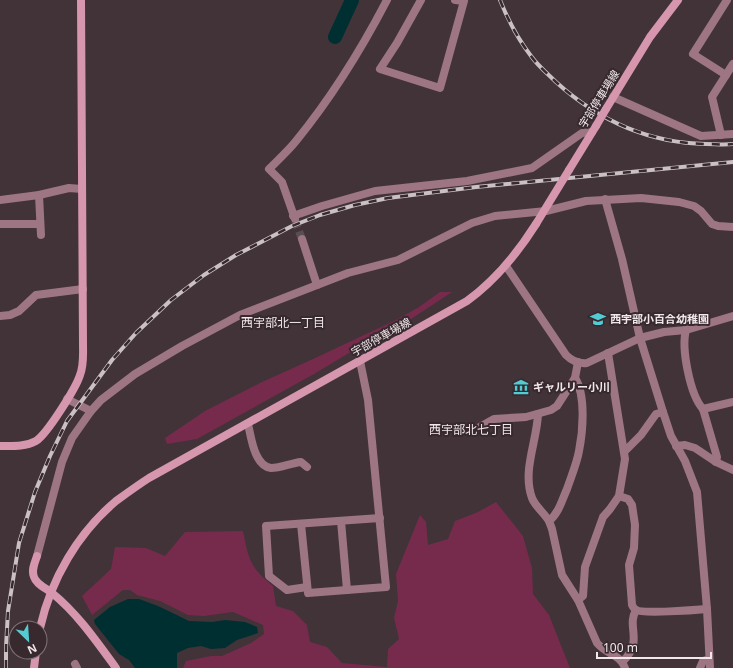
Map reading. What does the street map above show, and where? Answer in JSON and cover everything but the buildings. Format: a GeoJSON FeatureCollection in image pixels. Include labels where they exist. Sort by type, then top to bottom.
{"type":"FeatureCollection","features":[{"type":"Feature","properties":{"kind":"main road"},"geometry":{"type":"LineString","coordinates":[[0,446],[27,444],[40,438],[51,425],[80,377],[82,370],[83,289],[81,0]]}},
{"type":"Feature","properties":{"kind":"main road","name":"宇部停車場線"},"geometry":{"type":"LineString","coordinates":[[42,620],[58,575],[82,537],[117,501],[149,478],[468,301],[489,283],[506,266],[527,238],[661,20],[678,0]]}},
{"type":"Feature","properties":{"kind":"main road"},"geometry":{"type":"LineString","coordinates":[[37,556],[32,571],[34,578],[40,585],[51,592],[73,614],[116,668]]}},
{"type":"Feature","properties":{"kind":"street"},"geometry":{"type":"LineString","coordinates":[[386,0],[369,34],[327,101],[296,142],[269,169],[282,182],[294,218],[322,206],[376,191],[467,181],[479,177],[532,168],[582,133],[594,129]]}},
{"type":"Feature","properties":{"kind":"street"},"geometry":{"type":"LineString","coordinates":[[421,0],[397,43],[380,69],[440,88],[464,1],[456,0]]}},
{"type":"Feature","properties":{"kind":"street"},"geometry":{"type":"LineString","coordinates":[[726,75],[693,54],[727,0]]}},
{"type":"Feature","properties":{"kind":"street"},"geometry":{"type":"LineString","coordinates":[[721,135],[712,97],[733,64]]}},
{"type":"Feature","properties":{"kind":"street"},"geometry":{"type":"LineString","coordinates":[[613,97],[694,134],[701,136],[733,134]]}},
{"type":"Feature","properties":{"kind":"street"},"geometry":{"type":"LineString","coordinates":[[0,200],[39,195],[69,188],[82,189]]}},
{"type":"Feature","properties":{"kind":"street"},"geometry":{"type":"LineString","coordinates":[[39,195],[41,235]]}},
{"type":"Feature","properties":{"kind":"street"},"geometry":{"type":"LineString","coordinates":[[37,556],[62,462],[72,438],[91,411],[101,400],[122,383],[182,346],[240,315],[348,273],[398,260],[481,220],[495,216],[546,211],[586,201],[641,198],[679,202],[694,206],[701,211],[712,224],[733,227]]}},
{"type":"Feature","properties":{"kind":"street"},"geometry":{"type":"LineString","coordinates":[[605,199],[622,259],[640,338],[663,412],[671,436],[689,471],[697,492],[707,610],[709,664],[703,661],[700,668]]}},
{"type":"Feature","properties":{"kind":"street"},"geometry":{"type":"LineString","coordinates":[[0,224],[40,224]]}},
{"type":"Feature","properties":{"kind":"street"},"geometry":{"type":"LineString","coordinates":[[302,239],[317,285]]}},
{"type":"Feature","properties":{"kind":"street"},"geometry":{"type":"LineString","coordinates":[[506,266],[566,355],[570,359],[578,362],[587,363],[640,338],[664,332],[686,330],[733,316]]}},
{"type":"Feature","properties":{"kind":"street"},"geometry":{"type":"LineString","coordinates":[[0,316],[10,315],[19,311],[36,295],[83,289]]}},
{"type":"Feature","properties":{"kind":"street"},"geometry":{"type":"LineString","coordinates":[[686,330],[687,363],[692,388],[698,404],[703,409],[717,457],[716,462]]}},
{"type":"Feature","properties":{"kind":"street"},"geometry":{"type":"LineString","coordinates":[[578,600],[583,596],[585,567],[598,528],[603,517],[619,496],[622,482],[625,451],[608,353]]}},
{"type":"Feature","properties":{"kind":"street"},"geometry":{"type":"LineString","coordinates":[[301,524],[308,594],[386,587],[368,400],[360,361]]}},
{"type":"Feature","properties":{"kind":"street"},"geometry":{"type":"LineString","coordinates":[[471,432],[494,419],[526,417],[551,410],[558,406],[575,378],[578,362]]}},
{"type":"Feature","properties":{"kind":"street"},"geometry":{"type":"LineString","coordinates":[[549,521],[556,514],[562,501],[579,452],[582,406],[579,385],[575,378]]}},
{"type":"Feature","properties":{"kind":"street"},"geometry":{"type":"LineString","coordinates":[[66,399],[91,411]]}},
{"type":"Feature","properties":{"kind":"street"},"geometry":{"type":"LineString","coordinates":[[703,409],[733,402]]}},
{"type":"Feature","properties":{"kind":"street"},"geometry":{"type":"LineString","coordinates":[[625,451],[640,436],[656,414],[663,412]]}},
{"type":"Feature","properties":{"kind":"street"},"geometry":{"type":"LineString","coordinates":[[538,414],[529,470],[529,486],[532,498],[549,521],[562,575],[578,600],[597,643],[624,664],[635,644],[633,615],[636,610]]}},
{"type":"Feature","properties":{"kind":"street"},"geometry":{"type":"LineString","coordinates":[[248,424],[258,460],[262,465],[270,468],[301,462],[307,467]]}},
{"type":"Feature","properties":{"kind":"street"},"geometry":{"type":"LineString","coordinates":[[676,446],[685,445],[695,448],[716,462],[733,470]]}},
{"type":"Feature","properties":{"kind":"street"},"geometry":{"type":"LineString","coordinates":[[619,496],[628,499],[632,505],[635,524],[634,548],[630,565],[629,581],[631,602],[636,610]]}},
{"type":"Feature","properties":{"kind":"street"},"geometry":{"type":"LineString","coordinates":[[307,587],[287,590],[269,576],[266,526],[380,518]]}},
{"type":"Feature","properties":{"kind":"street"},"geometry":{"type":"LineString","coordinates":[[341,521],[347,590]]}},
{"type":"Feature","properties":{"kind":"street"},"geometry":{"type":"LineString","coordinates":[[636,610],[661,612],[707,610]]}},
{"type":"Feature","properties":{"kind":"shaded area"},"geometry":{"type":"Polygon","coordinates":[[[440,292],[452,292],[411,319],[369,341],[314,374],[197,439],[167,444],[165,438],[205,411],[262,382],[396,320],[419,307],[440,292]]]}},
{"type":"Feature","properties":{"kind":"shaded area"},"geometry":{"type":"Polygon","coordinates":[[[496,502],[523,536],[532,568],[533,594],[549,615],[570,668],[183,668],[186,661],[211,656],[222,656],[251,643],[264,634],[263,625],[233,612],[204,616],[188,615],[160,601],[137,595],[130,590],[123,590],[92,615],[82,596],[111,569],[115,547],[146,548],[165,556],[185,532],[243,531],[251,562],[259,573],[273,586],[276,606],[293,611],[307,625],[310,642],[327,647],[342,663],[387,667],[388,649],[399,639],[394,618],[398,601],[396,574],[420,515],[426,522],[428,545],[448,539],[455,521],[478,512],[496,502]]]}},
{"type":"Feature","properties":{"kind":"water"},"geometry":{"type":"Polygon","coordinates":[[[128,599],[139,599],[158,606],[189,621],[212,622],[225,620],[245,622],[257,627],[258,633],[237,640],[225,648],[211,649],[201,646],[188,648],[177,653],[177,668],[135,668],[129,660],[119,654],[95,624],[94,620],[110,607],[128,599]]]}},
{"type":"Feature","properties":{"kind":"waterway"},"geometry":{"type":"LineString","coordinates":[[335,37],[352,0]]}},
{"type":"Feature","properties":{"kind":"tunnel"},"geometry":{"type":"LineString","coordinates":[[295,220],[302,239]]}},
{"type":"Feature","properties":{"kind":"railway"},"geometry":{"type":"LineString","coordinates":[[500,0],[506,15],[522,43],[534,60],[572,96],[589,108],[625,127],[664,139],[685,143],[733,144]]}},
{"type":"Feature","properties":{"kind":"railway"},"geometry":{"type":"LineString","coordinates":[[6,668],[8,611],[19,543],[35,492],[67,421],[112,360],[136,333],[171,300],[204,275],[236,255],[292,226],[320,215],[355,205],[388,198],[476,187],[733,162]]}},
{"type":"Feature","properties":{"kind":"place","name":"西宇部小百合幼稚園"},"geometry":{"type":"Point","coordinates":[598,319]}},
{"type":"Feature","properties":{"kind":"place","name":"ギャルリー小川"},"geometry":{"type":"Point","coordinates":[521,387]}},
{"type":"Feature","properties":{"kind":"district","name":"西宇部北一丁目"},"geometry":{"type":"Point","coordinates":[283,323]}},
{"type":"Feature","properties":{"kind":"district","name":"西宇部北七丁目"},"geometry":{"type":"Point","coordinates":[471,430]}}]}
